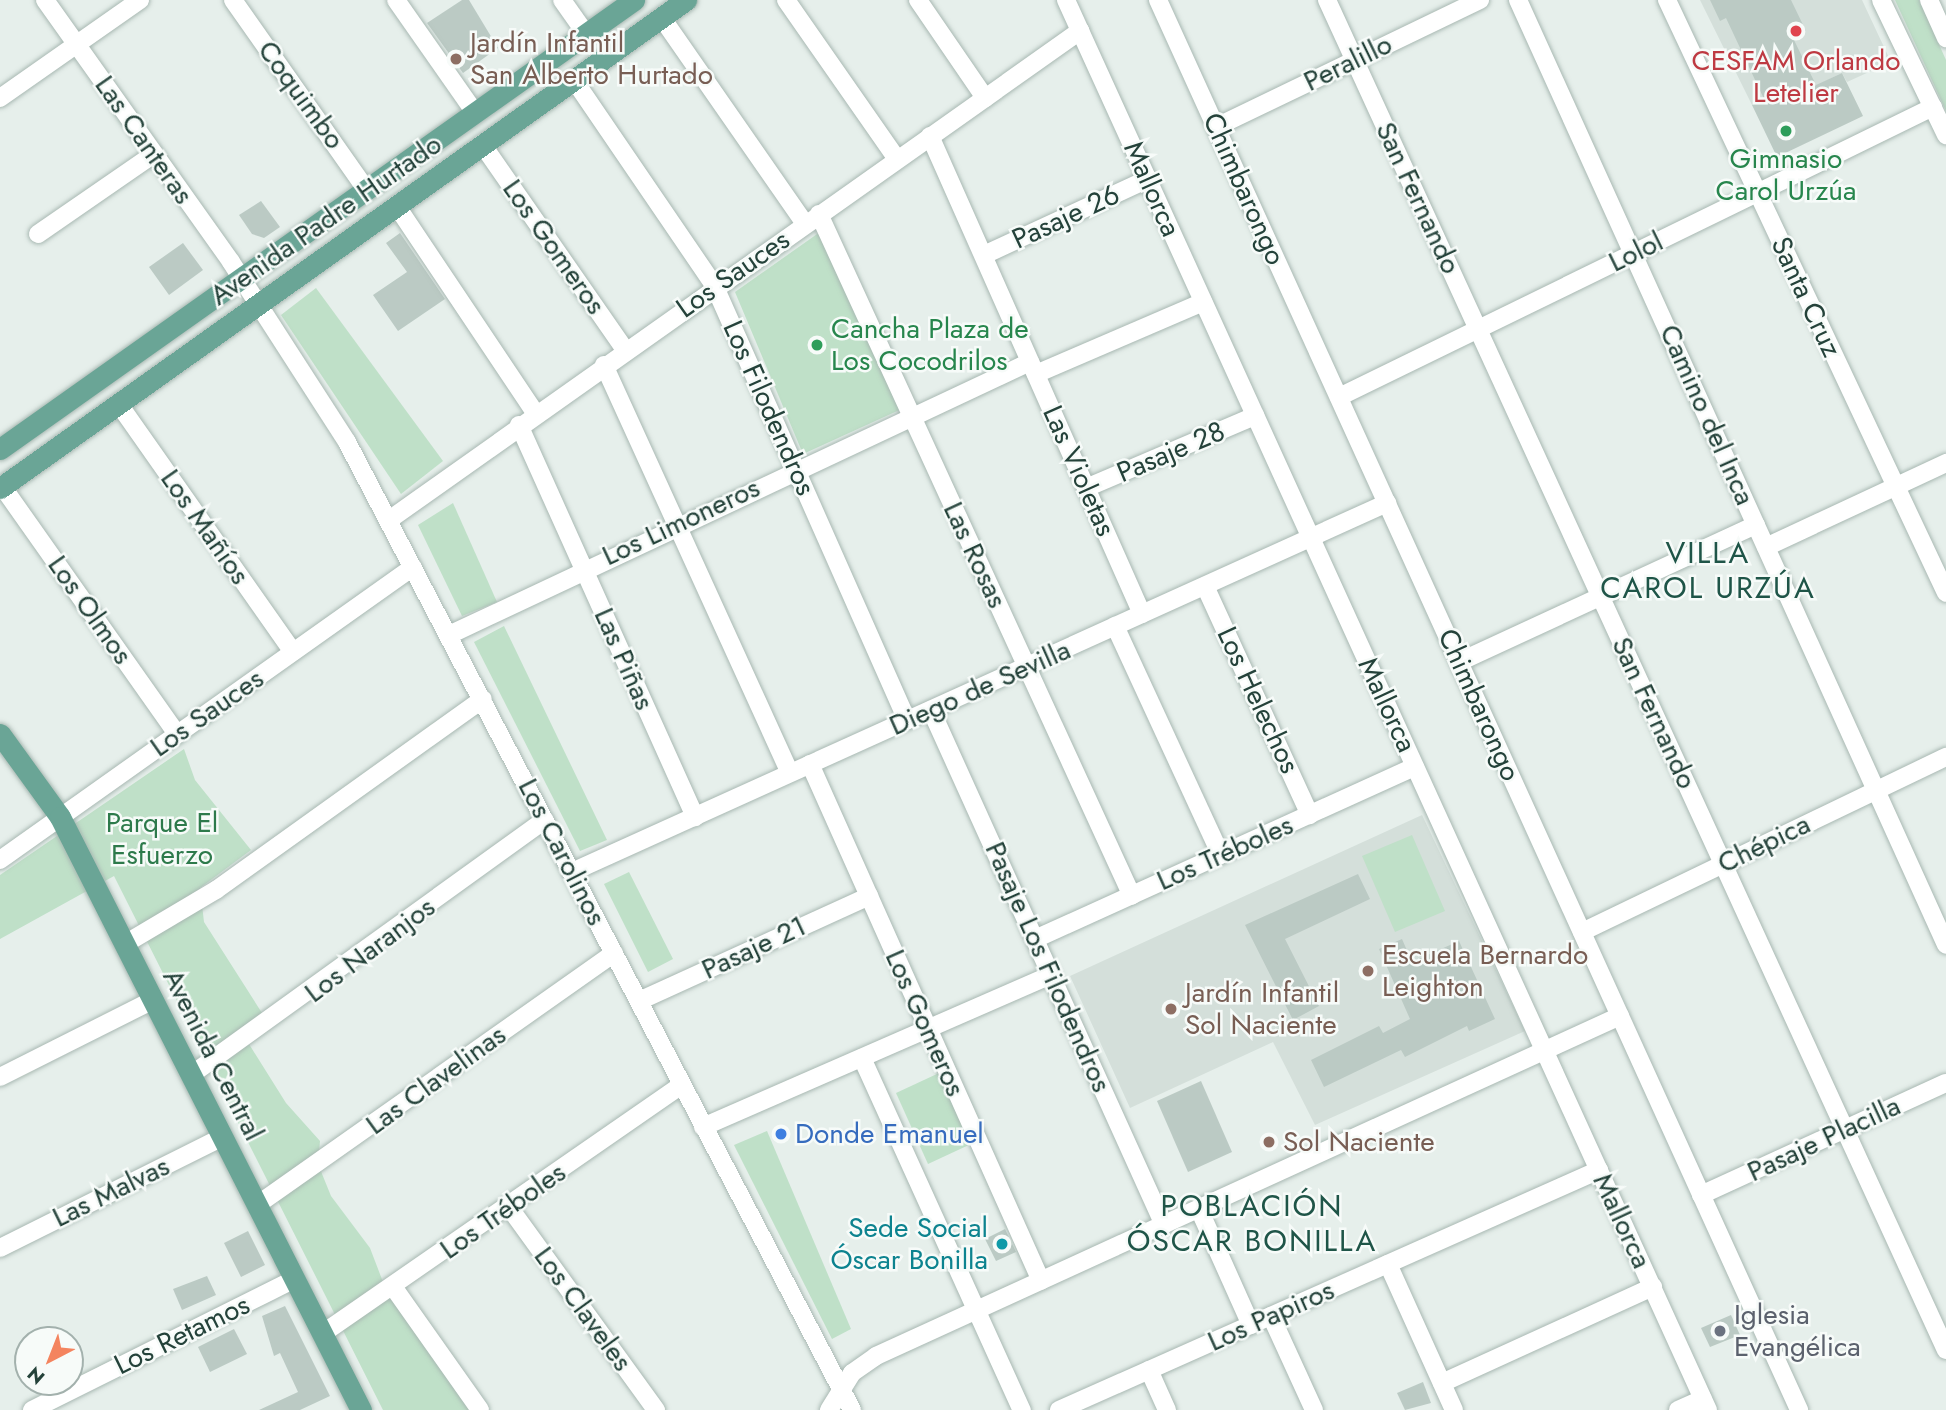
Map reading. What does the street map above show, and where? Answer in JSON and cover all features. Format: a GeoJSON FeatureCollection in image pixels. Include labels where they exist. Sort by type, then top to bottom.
{"type":"FeatureCollection","features":[{"type":"Feature","properties":{"kind":"main road","name":"Avenida Padre Hurtado"},"geometry":{"type":"LineString","coordinates":[[0,449],[634,0]]}},
{"type":"Feature","properties":{"kind":"main road","name":"Avenida Padre Hurtado"},"geometry":{"type":"LineString","coordinates":[[1,487],[253,304],[687,0]]}},
{"type":"Feature","properties":{"kind":"main road","name":"Avenida Central"},"geometry":{"type":"LineString","coordinates":[[0,734],[61,817],[360,1410]]}},
{"type":"Feature","properties":{"kind":"street","name":"Las Canteras"},"geometry":{"type":"LineString","coordinates":[[44,0],[242,280],[253,304]]}},
{"type":"Feature","properties":{"kind":"street"},"geometry":{"type":"LineString","coordinates":[[0,98],[140,0]]}},
{"type":"Feature","properties":{"kind":"street","name":"Coquimbo"},"geometry":{"type":"LineString","coordinates":[[233,0],[367,191]]}},
{"type":"Feature","properties":{"kind":"street"},"geometry":{"type":"LineString","coordinates":[[396,0],[475,113]]}},
{"type":"Feature","properties":{"kind":"street"},"geometry":{"type":"LineString","coordinates":[[562,0],[586,34]]}},
{"type":"Feature","properties":{"kind":"street"},"geometry":{"type":"LineString","coordinates":[[786,0],[897,159]]}},
{"type":"Feature","properties":{"kind":"street"},"geometry":{"type":"LineString","coordinates":[[918,0],[985,98]]}},
{"type":"Feature","properties":{"kind":"street","name":"Mallorca"},"geometry":{"type":"LineString","coordinates":[[1066,0],[1706,1404]]}},
{"type":"Feature","properties":{"kind":"street","name":"Chimbarongo"},"geometry":{"type":"LineString","coordinates":[[1158,0],[1799,1410]]}},
{"type":"Feature","properties":{"kind":"street","name":"San Fernando"},"geometry":{"type":"LineString","coordinates":[[1327,0],[1946,1350]]}},
{"type":"Feature","properties":{"kind":"street","name":"Peralillo"},"geometry":{"type":"LineString","coordinates":[[1216,127],[1480,0]]}},
{"type":"Feature","properties":{"kind":"street","name":"Camino del Inca"},"geometry":{"type":"LineString","coordinates":[[1518,0],[1635,253],[1946,946]]}},
{"type":"Feature","properties":{"kind":"street","name":"Santa Cruz"},"geometry":{"type":"LineString","coordinates":[[1667,0],[1946,593]]}},
{"type":"Feature","properties":{"kind":"street"},"geometry":{"type":"LineString","coordinates":[[1881,0],[1946,135]]}},
{"type":"Feature","properties":{"kind":"street"},"geometry":{"type":"LineString","coordinates":[[1929,0],[1946,38]]}},
{"type":"Feature","properties":{"kind":"street","name":"Las Rosas"},"geometry":{"type":"LineString","coordinates":[[662,18],[812,219],[912,416],[1132,896]]}},
{"type":"Feature","properties":{"kind":"street","name":"Los Sauces"},"geometry":{"type":"LineString","coordinates":[[389,520],[519,425],[1080,31]]}},
{"type":"Feature","properties":{"kind":"street","name":"Los Filodendros"},"geometry":{"type":"LineString","coordinates":[[574,80],[715,287],[907,720]]}},
{"type":"Feature","properties":{"kind":"street","name":"Lolol"},"geometry":{"type":"LineString","coordinates":[[1339,397],[1933,107]]}},
{"type":"Feature","properties":{"kind":"street","name":"Las Violetas"},"geometry":{"type":"LineString","coordinates":[[930,136],[1142,614]]}},
{"type":"Feature","properties":{"kind":"street","name":"Los Gomeros"},"geometry":{"type":"LineString","coordinates":[[482,144],[625,350]]}},
{"type":"Feature","properties":{"kind":"street"},"geometry":{"type":"LineString","coordinates":[[37,234],[154,154]]}},
{"type":"Feature","properties":{"kind":"street","name":"Pasaje 26"},"geometry":{"type":"LineString","coordinates":[[984,256],[1147,179]]}},
{"type":"Feature","properties":{"kind":"street"},"geometry":{"type":"LineString","coordinates":[[396,205],[535,414]]}},
{"type":"Feature","properties":{"kind":"street","name":"Los Limoneros"},"geometry":{"type":"LineString","coordinates":[[449,635],[583,568],[912,416],[1203,302]]}},
{"type":"Feature","properties":{"kind":"street","name":"Los Carolinos"},"geometry":{"type":"LineString","coordinates":[[253,304],[340,431],[389,520],[852,1410]]}},
{"type":"Feature","properties":{"kind":"street"},"geometry":{"type":"LineString","coordinates":[[604,365],[790,773]]}},
{"type":"Feature","properties":{"kind":"street","name":"Los Mañíos"},"geometry":{"type":"LineString","coordinates":[[118,403],[293,652]]}},
{"type":"Feature","properties":{"kind":"street","name":"Pasaje 28"},"geometry":{"type":"LineString","coordinates":[[1086,488],[1255,416]]}},
{"type":"Feature","properties":{"kind":"street","name":"Las Piñas"},"geometry":{"type":"LineString","coordinates":[[519,425],[695,817]]}},
{"type":"Feature","properties":{"kind":"street"},"geometry":{"type":"LineString","coordinates":[[1766,547],[1946,463]]}},
{"type":"Feature","properties":{"kind":"street","name":"Los Olmos"},"geometry":{"type":"LineString","coordinates":[[1,487],[177,734]]}},
{"type":"Feature","properties":{"kind":"street","name":"Diego de Sevilla"},"geometry":{"type":"LineString","coordinates":[[572,872],[1387,503]]}},
{"type":"Feature","properties":{"kind":"street"},"geometry":{"type":"LineString","coordinates":[[1459,662],[1756,525]]}},
{"type":"Feature","properties":{"kind":"street","name":"Los Sauces"},"geometry":{"type":"LineString","coordinates":[[0,860],[413,567]]}},
{"type":"Feature","properties":{"kind":"street","name":"Los Helechos"},"geometry":{"type":"LineString","coordinates":[[1205,586],[1310,815]]}},
{"type":"Feature","properties":{"kind":"street"},"geometry":{"type":"LineString","coordinates":[[1115,626],[1221,855]]}},
{"type":"Feature","properties":{"kind":"street"},"geometry":{"type":"LineString","coordinates":[[125,944],[216,890],[483,699]]}},
{"type":"Feature","properties":{"kind":"street","name":"Pasaje Los Filodendros"},"geometry":{"type":"LineString","coordinates":[[931,710],[1164,1225]]}},
{"type":"Feature","properties":{"kind":"street","name":"Chépica"},"geometry":{"type":"LineString","coordinates":[[1582,932],[1946,757]]}},
{"type":"Feature","properties":{"kind":"street","name":"Los Gomeros"},"geometry":{"type":"LineString","coordinates":[[810,764],[1041,1281]]}},
{"type":"Feature","properties":{"kind":"street","name":"Los Tréboles"},"geometry":{"type":"LineString","coordinates":[[1035,939],[1415,767]]}},
{"type":"Feature","properties":{"kind":"street","name":"Los Naranjos"},"geometry":{"type":"LineString","coordinates":[[191,1075],[545,820]]}},
{"type":"Feature","properties":{"kind":"street","name":"Pasaje 21"},"geometry":{"type":"LineString","coordinates":[[639,1001],[869,896]]}},
{"type":"Feature","properties":{"kind":"street","name":"Las Clavelinas"},"geometry":{"type":"LineString","coordinates":[[257,1205],[614,953]]}},
{"type":"Feature","properties":{"kind":"street"},"geometry":{"type":"LineString","coordinates":[[703,1127],[1051,975]]}},
{"type":"Feature","properties":{"kind":"street"},"geometry":{"type":"LineString","coordinates":[[0,1077],[153,1000]]}},
{"type":"Feature","properties":{"kind":"street"},"geometry":{"type":"LineString","coordinates":[[829,1410],[841,1387],[876,1356],[1620,1016]]}},
{"type":"Feature","properties":{"kind":"street"},"geometry":{"type":"LineString","coordinates":[[862,1058],[1022,1410]]}},
{"type":"Feature","properties":{"kind":"street","name":"Pasaje Placilla"},"geometry":{"type":"LineString","coordinates":[[1701,1195],[1946,1083]]}},
{"type":"Feature","properties":{"kind":"street","name":"Los Tréboles"},"geometry":{"type":"LineString","coordinates":[[322,1334],[394,1287],[682,1085]]}},
{"type":"Feature","properties":{"kind":"street","name":"Las Malvas"},"geometry":{"type":"LineString","coordinates":[[0,1248],[223,1137]]}},
{"type":"Feature","properties":{"kind":"street","name":"Los Papiros"},"geometry":{"type":"LineString","coordinates":[[1059,1410],[1599,1170]]}},
{"type":"Feature","properties":{"kind":"street","name":"Los Claveles"},"geometry":{"type":"LineString","coordinates":[[509,1207],[656,1410]]}},
{"type":"Feature","properties":{"kind":"street"},"geometry":{"type":"LineString","coordinates":[[1199,1209],[1251,1325]]}},
{"type":"Feature","properties":{"kind":"street"},"geometry":{"type":"LineString","coordinates":[[1388,1264],[1454,1410]]}},
{"type":"Feature","properties":{"kind":"street","name":"Los Retamos"},"geometry":{"type":"LineString","coordinates":[[32,1410],[295,1279]]}},
{"type":"Feature","properties":{"kind":"street"},"geometry":{"type":"LineString","coordinates":[[394,1287],[480,1410]]}},
{"type":"Feature","properties":{"kind":"street"},"geometry":{"type":"LineString","coordinates":[[1442,1383],[1653,1287]]}},
{"type":"Feature","properties":{"kind":"street"},"geometry":{"type":"LineString","coordinates":[[1271,1316],[1314,1410]]}},
{"type":"Feature","properties":{"kind":"street"},"geometry":{"type":"LineString","coordinates":[[1149,1370],[1167,1410]]}},
{"type":"Feature","properties":{"kind":"street"},"geometry":{"type":"LineString","coordinates":[[1678,1410],[1706,1404]]}},
{"type":"Feature","properties":{"kind":"shaded area","name":"CESFAM Orlando Letelier"},"geometry":{"type":"Polygon","coordinates":[[[1700,0],[1862,0],[1891,62],[1847,82],[1842,73],[1780,103],[1752,105],[1700,0]]]}},
{"type":"Feature","properties":{"kind":"shaded area","name":"Escuela Bernardo Leighton"},"geometry":{"type":"Polygon","coordinates":[[[1422,815],[1525,1031],[1315,1125],[1273,1042],[1130,1108],[1070,976],[1422,815]]]}},
{"type":"Feature","properties":{"kind":"green space"},"geometry":{"type":"Polygon","coordinates":[[[1895,0],[1919,0],[1946,60],[1946,111],[1895,0]]]}},
{"type":"Feature","properties":{"kind":"green space"},"geometry":{"type":"Polygon","coordinates":[[[820,232],[906,407],[803,454],[735,292],[820,232]]]}},
{"type":"Feature","properties":{"kind":"green space"},"geometry":{"type":"Polygon","coordinates":[[[316,288],[443,461],[401,494],[281,315],[316,288]]]}},
{"type":"Feature","properties":{"kind":"green space"},"geometry":{"type":"Polygon","coordinates":[[[453,503],[497,602],[462,616],[418,525],[453,503]]]}},
{"type":"Feature","properties":{"kind":"green space"},"geometry":{"type":"Polygon","coordinates":[[[504,626],[607,840],[580,851],[474,642],[504,626]]]}},
{"type":"Feature","properties":{"kind":"green space","name":"Parque El Esfuerzo"},"geometry":{"type":"Polygon","coordinates":[[[184,749],[195,780],[251,850],[200,888],[204,922],[262,1013],[242,1033],[286,1103],[320,1141],[318,1164],[331,1196],[370,1248],[383,1282],[475,1410],[383,1410],[114,876],[0,939],[0,875],[184,749]]]}},
{"type":"Feature","properties":{"kind":"green space"},"geometry":{"type":"Polygon","coordinates":[[[1412,835],[1445,911],[1395,932],[1362,856],[1412,835]]]}},
{"type":"Feature","properties":{"kind":"green space"},"geometry":{"type":"Polygon","coordinates":[[[629,872],[673,959],[648,972],[604,884],[629,872]]]}},
{"type":"Feature","properties":{"kind":"green space"},"geometry":{"type":"Polygon","coordinates":[[[939,1073],[971,1144],[928,1164],[896,1093],[939,1073]]]}},
{"type":"Feature","properties":{"kind":"green space"},"geometry":{"type":"Polygon","coordinates":[[[767,1131],[851,1329],[832,1339],[734,1145],[767,1131]]]}},
{"type":"Feature","properties":{"kind":"building"},"geometry":{"type":"Polygon","coordinates":[[[462,0],[469,0],[498,48],[463,73],[427,23],[462,0]]]}},
{"type":"Feature","properties":{"kind":"building"},"geometry":{"type":"Polygon","coordinates":[[[1710,0],[1791,0],[1806,31],[1793,38],[1816,85],[1842,73],[1863,116],[1777,157],[1752,105],[1764,99],[1726,18],[1720,21],[1710,0]]]}},
{"type":"Feature","properties":{"kind":"building"},"geometry":{"type":"Polygon","coordinates":[[[261,201],[280,227],[264,238],[252,234],[239,215],[261,201]]]}},
{"type":"Feature","properties":{"kind":"building"},"geometry":{"type":"Polygon","coordinates":[[[400,233],[445,299],[398,331],[373,295],[407,272],[386,243],[400,233]]]}},
{"type":"Feature","properties":{"kind":"building"},"geometry":{"type":"Polygon","coordinates":[[[183,243],[203,270],[169,295],[149,267],[183,243]]]}},
{"type":"Feature","properties":{"kind":"building"},"geometry":{"type":"Polygon","coordinates":[[[1358,874],[1370,899],[1285,939],[1319,1006],[1293,1020],[1245,925],[1358,874]]]}},
{"type":"Feature","properties":{"kind":"building"},"geometry":{"type":"Polygon","coordinates":[[[1402,939],[1412,962],[1459,941],[1495,1019],[1469,1031],[1467,1026],[1405,1057],[1401,1050],[1324,1087],[1311,1060],[1379,1026],[1383,1033],[1410,1019],[1379,949],[1402,939]]]}},
{"type":"Feature","properties":{"kind":"building"},"geometry":{"type":"Polygon","coordinates":[[[1201,1081],[1232,1152],[1188,1172],[1157,1101],[1201,1081]]]}},
{"type":"Feature","properties":{"kind":"building","name":"Sede Social Óscar Bonilla"},"geometry":{"type":"Polygon","coordinates":[[[1005,1229],[1016,1252],[996,1261],[985,1239],[1005,1229]]]}},
{"type":"Feature","properties":{"kind":"building"},"geometry":{"type":"Polygon","coordinates":[[[248,1231],[265,1265],[241,1277],[224,1243],[248,1231]]]}},
{"type":"Feature","properties":{"kind":"building"},"geometry":{"type":"Polygon","coordinates":[[[207,1276],[216,1295],[182,1310],[173,1289],[207,1276]]]}},
{"type":"Feature","properties":{"kind":"building"},"geometry":{"type":"Polygon","coordinates":[[[285,1306],[330,1396],[300,1410],[259,1410],[298,1392],[280,1353],[274,1356],[262,1316],[285,1306]]]}},
{"type":"Feature","properties":{"kind":"building","name":"Iglesia Evangélica"},"geometry":{"type":"Polygon","coordinates":[[[1731,1315],[1740,1335],[1710,1347],[1701,1328],[1731,1315]]]}},
{"type":"Feature","properties":{"kind":"building"},"geometry":{"type":"Polygon","coordinates":[[[234,1329],[247,1354],[210,1372],[198,1347],[234,1329]]]}},
{"type":"Feature","properties":{"kind":"building"},"geometry":{"type":"Polygon","coordinates":[[[1423,1382],[1431,1403],[1405,1410],[1397,1393],[1423,1382]]]}},
{"type":"Feature","properties":{"kind":"place","name":"CESFAM Orlando Letelier"},"geometry":{"type":"Point","coordinates":[1796,31]}},
{"type":"Feature","properties":{"kind":"place","name":"Jardín Infantil San Alberto Hurtado"},"geometry":{"type":"Point","coordinates":[456,59]}},
{"type":"Feature","properties":{"kind":"place","name":"Gimnasio Carol Urzúa"},"geometry":{"type":"Point","coordinates":[1786,131]}},
{"type":"Feature","properties":{"kind":"place","name":"Cancha Plaza de Los Cocodrilos"},"geometry":{"type":"Point","coordinates":[817,345]}},
{"type":"Feature","properties":{"kind":"place","name":"Escuela Bernardo Leighton"},"geometry":{"type":"Point","coordinates":[1368,971]}},
{"type":"Feature","properties":{"kind":"place","name":"Jardín Infantil Sol Naciente"},"geometry":{"type":"Point","coordinates":[1171,1009]}},
{"type":"Feature","properties":{"kind":"place","name":"Donde Emanuel"},"geometry":{"type":"Point","coordinates":[781,1134]}},
{"type":"Feature","properties":{"kind":"place","name":"Sol Naciente"},"geometry":{"type":"Point","coordinates":[1269,1142]}},
{"type":"Feature","properties":{"kind":"place","name":"Sede Social Óscar Bonilla"},"geometry":{"type":"Point","coordinates":[1002,1244]}},
{"type":"Feature","properties":{"kind":"place","name":"Iglesia Evangélica"},"geometry":{"type":"Point","coordinates":[1720,1331]}},
{"type":"Feature","properties":{"kind":"district","name":"VILLA CAROL URZÚA"},"geometry":{"type":"Point","coordinates":[1708,570]}},
{"type":"Feature","properties":{"kind":"district","name":"POBLACIÓN ÓSCAR BONILLA"},"geometry":{"type":"Point","coordinates":[1252,1223]}}]}
